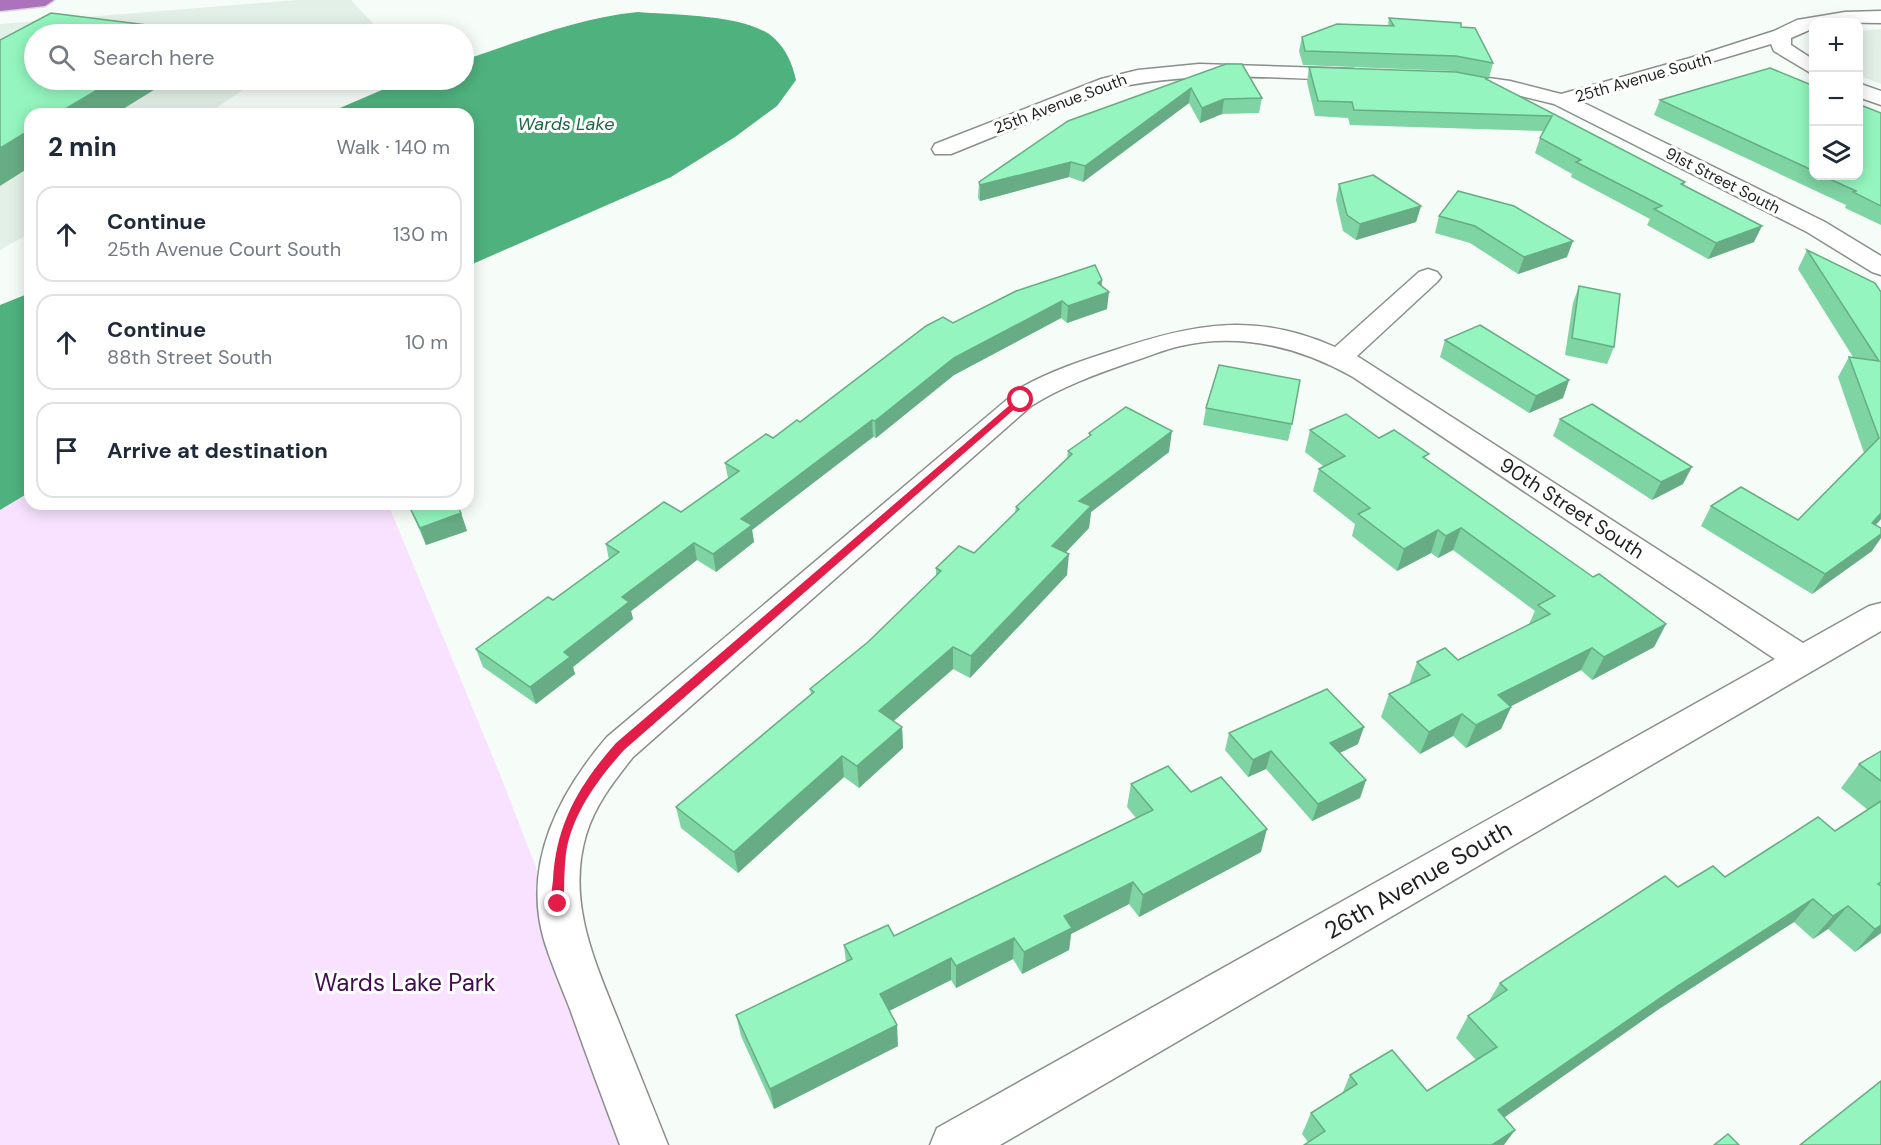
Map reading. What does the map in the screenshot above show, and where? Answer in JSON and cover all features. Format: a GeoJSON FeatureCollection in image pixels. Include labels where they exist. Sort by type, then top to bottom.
{"type":"FeatureCollection","features":[{"type":"Feature","properties":{"kind":"highway"},"geometry":{"type":"LineString","coordinates":[[0,4],[45,0]]}},
{"type":"Feature","properties":{"kind":"street","name":"25th Avenue South"},"geometry":{"type":"LineString","coordinates":[[1428,78],[1481,82],[1561,100],[1781,35],[1793,27],[1815,21],[1881,17]]}},
{"type":"Feature","properties":{"kind":"street"},"geometry":{"type":"LineString","coordinates":[[1781,35],[1781,47],[1809,66]]}},
{"type":"Feature","properties":{"kind":"street","name":"25th Avenue South"},"geometry":{"type":"LineString","coordinates":[[943,149],[1108,83],[1136,75],[1193,69],[1369,76]]}},
{"type":"Feature","properties":{"kind":"street"},"geometry":{"type":"LineString","coordinates":[[1863,91],[1881,99]]}},
{"type":"Feature","properties":{"kind":"street","name":"91st Street South"},"geometry":{"type":"LineString","coordinates":[[1561,100],[1816,227],[1881,267]]}},
{"type":"Feature","properties":{"kind":"street"},"geometry":{"type":"LineString","coordinates":[[1340,357],[1428,277]]}},
{"type":"Feature","properties":{"kind":"street","name":"90th Street South"},"geometry":{"type":"LineString","coordinates":[[644,1145],[565,939],[558,894],[560,852],[570,819],[596,773],[620,747],[1021,400],[1040,387],[1073,372],[1182,337],[1215,332],[1274,336],[1308,344],[1340,357],[1803,660]]}},
{"type":"Feature","properties":{"kind":"street","name":"26th Avenue South"},"geometry":{"type":"LineString","coordinates":[[954,1145],[1881,615]]}},
{"type":"Feature","properties":{"kind":"shaded area"},"geometry":{"type":"Polygon","coordinates":[[[297,0],[351,0],[374,24],[24,24],[24,90],[243,90],[216,108],[24,108],[24,236],[0,250],[0,24],[297,0]]]}},
{"type":"Feature","properties":{"kind":"shaded area"},"geometry":{"type":"Polygon","coordinates":[[[1881,29],[1881,84],[1863,77],[1863,31],[1881,29]]]}},
{"type":"Feature","properties":{"kind":"green space","name":"Wards Lake Park"},"geometry":{"type":"Polygon","coordinates":[[[24,496],[24,510],[390,510],[499,772],[644,1145],[0,1145],[0,510],[24,496]]]}},
{"type":"Feature","properties":{"kind":"water","name":"Wards Lake"},"geometry":{"type":"Polygon","coordinates":[[[638,12],[690,15],[730,20],[748,25],[763,31],[783,48],[796,80],[777,106],[735,137],[671,177],[474,263],[474,108],[340,108],[382,90],[474,90],[474,57],[571,25],[638,12]]]}},
{"type":"Feature","properties":{"kind":"water"},"geometry":{"type":"Polygon","coordinates":[[[24,295],[24,496],[0,510],[0,305],[24,295]]]}},
{"type":"Feature","properties":{"kind":"building"},"geometry":{"type":"Polygon","coordinates":[[[51,13],[139,24],[30,24],[51,13]]]}},
{"type":"Feature","properties":{"kind":"building"},"geometry":{"type":"Polygon","coordinates":[[[1389,18],[1461,23],[1461,27],[1475,28],[1493,63],[1456,56],[1305,51],[1302,37],[1337,24],[1394,26],[1389,18]]]}},
{"type":"Feature","properties":{"kind":"building"},"geometry":{"type":"Polygon","coordinates":[[[24,27],[24,90],[97,90],[67,108],[24,108],[24,134],[0,148],[0,40],[24,27]]]}},
{"type":"Feature","properties":{"kind":"building"},"geometry":{"type":"Polygon","coordinates":[[[1226,64],[1242,64],[1262,98],[1224,99],[1202,108],[1191,88],[1085,166],[1071,162],[980,185],[979,182],[1068,121],[1226,64]]]}},
{"type":"Feature","properties":{"kind":"building"},"geometry":{"type":"Polygon","coordinates":[[[1309,67],[1456,72],[1488,78],[1486,79],[1685,182],[1681,184],[1762,226],[1716,243],[1654,209],[1662,206],[1576,162],[1581,160],[1540,138],[1552,116],[1354,110],[1352,102],[1318,101],[1309,67]]]}},
{"type":"Feature","properties":{"kind":"building"},"geometry":{"type":"Polygon","coordinates":[[[1770,68],[1809,84],[1809,169],[1660,100],[1770,68]]]}},
{"type":"Feature","properties":{"kind":"building"},"geometry":{"type":"Polygon","coordinates":[[[1863,106],[1881,113],[1881,206],[1853,192],[1856,191],[1832,180],[1863,180],[1863,106]]]}},
{"type":"Feature","properties":{"kind":"building"},"geometry":{"type":"Polygon","coordinates":[[[1373,175],[1421,206],[1360,224],[1347,215],[1339,184],[1373,175]]]}},
{"type":"Feature","properties":{"kind":"building"},"geometry":{"type":"Polygon","coordinates":[[[1458,191],[1514,206],[1573,241],[1524,257],[1475,226],[1439,216],[1458,191]]]}},
{"type":"Feature","properties":{"kind":"building"},"geometry":{"type":"Polygon","coordinates":[[[1807,250],[1875,283],[1881,292],[1881,513],[1872,523],[1881,528],[1881,534],[1825,574],[1711,506],[1741,487],[1798,520],[1879,438],[1849,357],[1879,361],[1807,250]]]}},
{"type":"Feature","properties":{"kind":"building"},"geometry":{"type":"Polygon","coordinates":[[[1095,265],[1102,280],[1098,283],[1109,292],[1068,306],[1062,301],[954,358],[875,421],[872,420],[741,519],[752,525],[713,554],[694,543],[622,597],[629,602],[564,652],[570,657],[530,687],[476,649],[548,597],[553,600],[619,552],[606,544],[664,502],[681,512],[739,471],[725,463],[766,434],[773,438],[797,420],[800,422],[926,326],[943,317],[953,323],[1016,291],[1095,265]]]}},
{"type":"Feature","properties":{"kind":"building"},"geometry":{"type":"Polygon","coordinates":[[[1579,286],[1620,294],[1614,347],[1572,338],[1579,286]]]}},
{"type":"Feature","properties":{"kind":"building"},"geometry":{"type":"Polygon","coordinates":[[[1480,325],[1569,380],[1536,396],[1445,340],[1480,325]]]}},
{"type":"Feature","properties":{"kind":"building"},"geometry":{"type":"Polygon","coordinates":[[[1219,365],[1300,380],[1292,424],[1206,408],[1219,365]]]}},
{"type":"Feature","properties":{"kind":"building"},"geometry":{"type":"Polygon","coordinates":[[[1592,404],[1692,467],[1661,482],[1560,419],[1592,404]]]}},
{"type":"Feature","properties":{"kind":"building"},"geometry":{"type":"Polygon","coordinates":[[[1126,407],[1172,431],[1079,501],[1091,506],[1052,546],[1069,554],[971,656],[953,647],[879,711],[902,727],[857,766],[842,756],[734,852],[676,807],[814,692],[810,689],[868,642],[941,571],[936,568],[959,546],[974,553],[1019,509],[1016,507],[1072,454],[1068,451],[1126,407]]]}},
{"type":"Feature","properties":{"kind":"building"},"geometry":{"type":"Polygon","coordinates":[[[1346,414],[1379,438],[1394,430],[1429,454],[1423,457],[1593,577],[1599,574],[1666,624],[1604,657],[1592,648],[1498,695],[1511,707],[1476,725],[1462,714],[1429,732],[1389,694],[1430,675],[1417,662],[1445,648],[1458,660],[1550,614],[1538,605],[1555,596],[1461,528],[1446,536],[1438,530],[1404,549],[1358,514],[1370,508],[1319,469],[1345,456],[1310,430],[1346,414]]]}},
{"type":"Feature","properties":{"kind":"building"},"geometry":{"type":"Polygon","coordinates":[[[411,510],[459,510],[461,513],[420,528],[411,510]]]}},
{"type":"Feature","properties":{"kind":"building"},"geometry":{"type":"Polygon","coordinates":[[[1327,689],[1364,727],[1330,743],[1366,780],[1318,804],[1271,751],[1253,760],[1229,733],[1327,689]]]}},
{"type":"Feature","properties":{"kind":"building"},"geometry":{"type":"Polygon","coordinates":[[[1881,751],[1881,781],[1859,764],[1881,751]]]}},
{"type":"Feature","properties":{"kind":"building"},"geometry":{"type":"Polygon","coordinates":[[[1168,766],[1191,792],[1221,777],[1267,829],[1143,895],[1133,882],[1064,916],[1072,928],[1024,952],[1014,938],[956,966],[951,958],[880,994],[897,1025],[770,1089],[736,1015],[852,959],[844,945],[888,925],[894,936],[1153,810],[1131,784],[1168,766]]]}},
{"type":"Feature","properties":{"kind":"building"},"geometry":{"type":"Polygon","coordinates":[[[1881,801],[1881,882],[1878,884],[1881,886],[1881,925],[1875,929],[1848,906],[1833,916],[1813,899],[1676,987],[1498,1110],[1515,1130],[1492,1145],[1304,1145],[1325,1131],[1311,1113],[1357,1084],[1350,1075],[1392,1050],[1427,1091],[1497,1047],[1468,1016],[1507,990],[1500,983],[1665,876],[1678,887],[1713,866],[1725,877],[1818,817],[1835,831],[1881,801]]]}},
{"type":"Feature","properties":{"kind":"building"},"geometry":{"type":"Polygon","coordinates":[[[1881,1081],[1881,1145],[1800,1145],[1881,1081]]]}},
{"type":"Feature","properties":{"kind":"building"},"geometry":{"type":"Polygon","coordinates":[[[1728,1134],[1739,1145],[1714,1145],[1728,1134]]]}},
{"type":"Feature","properties":{"kind":"route"},"geometry":{"type":"LineString","coordinates":[[558,904],[560,852],[570,819],[596,773],[620,747],[1021,400]]}}]}
